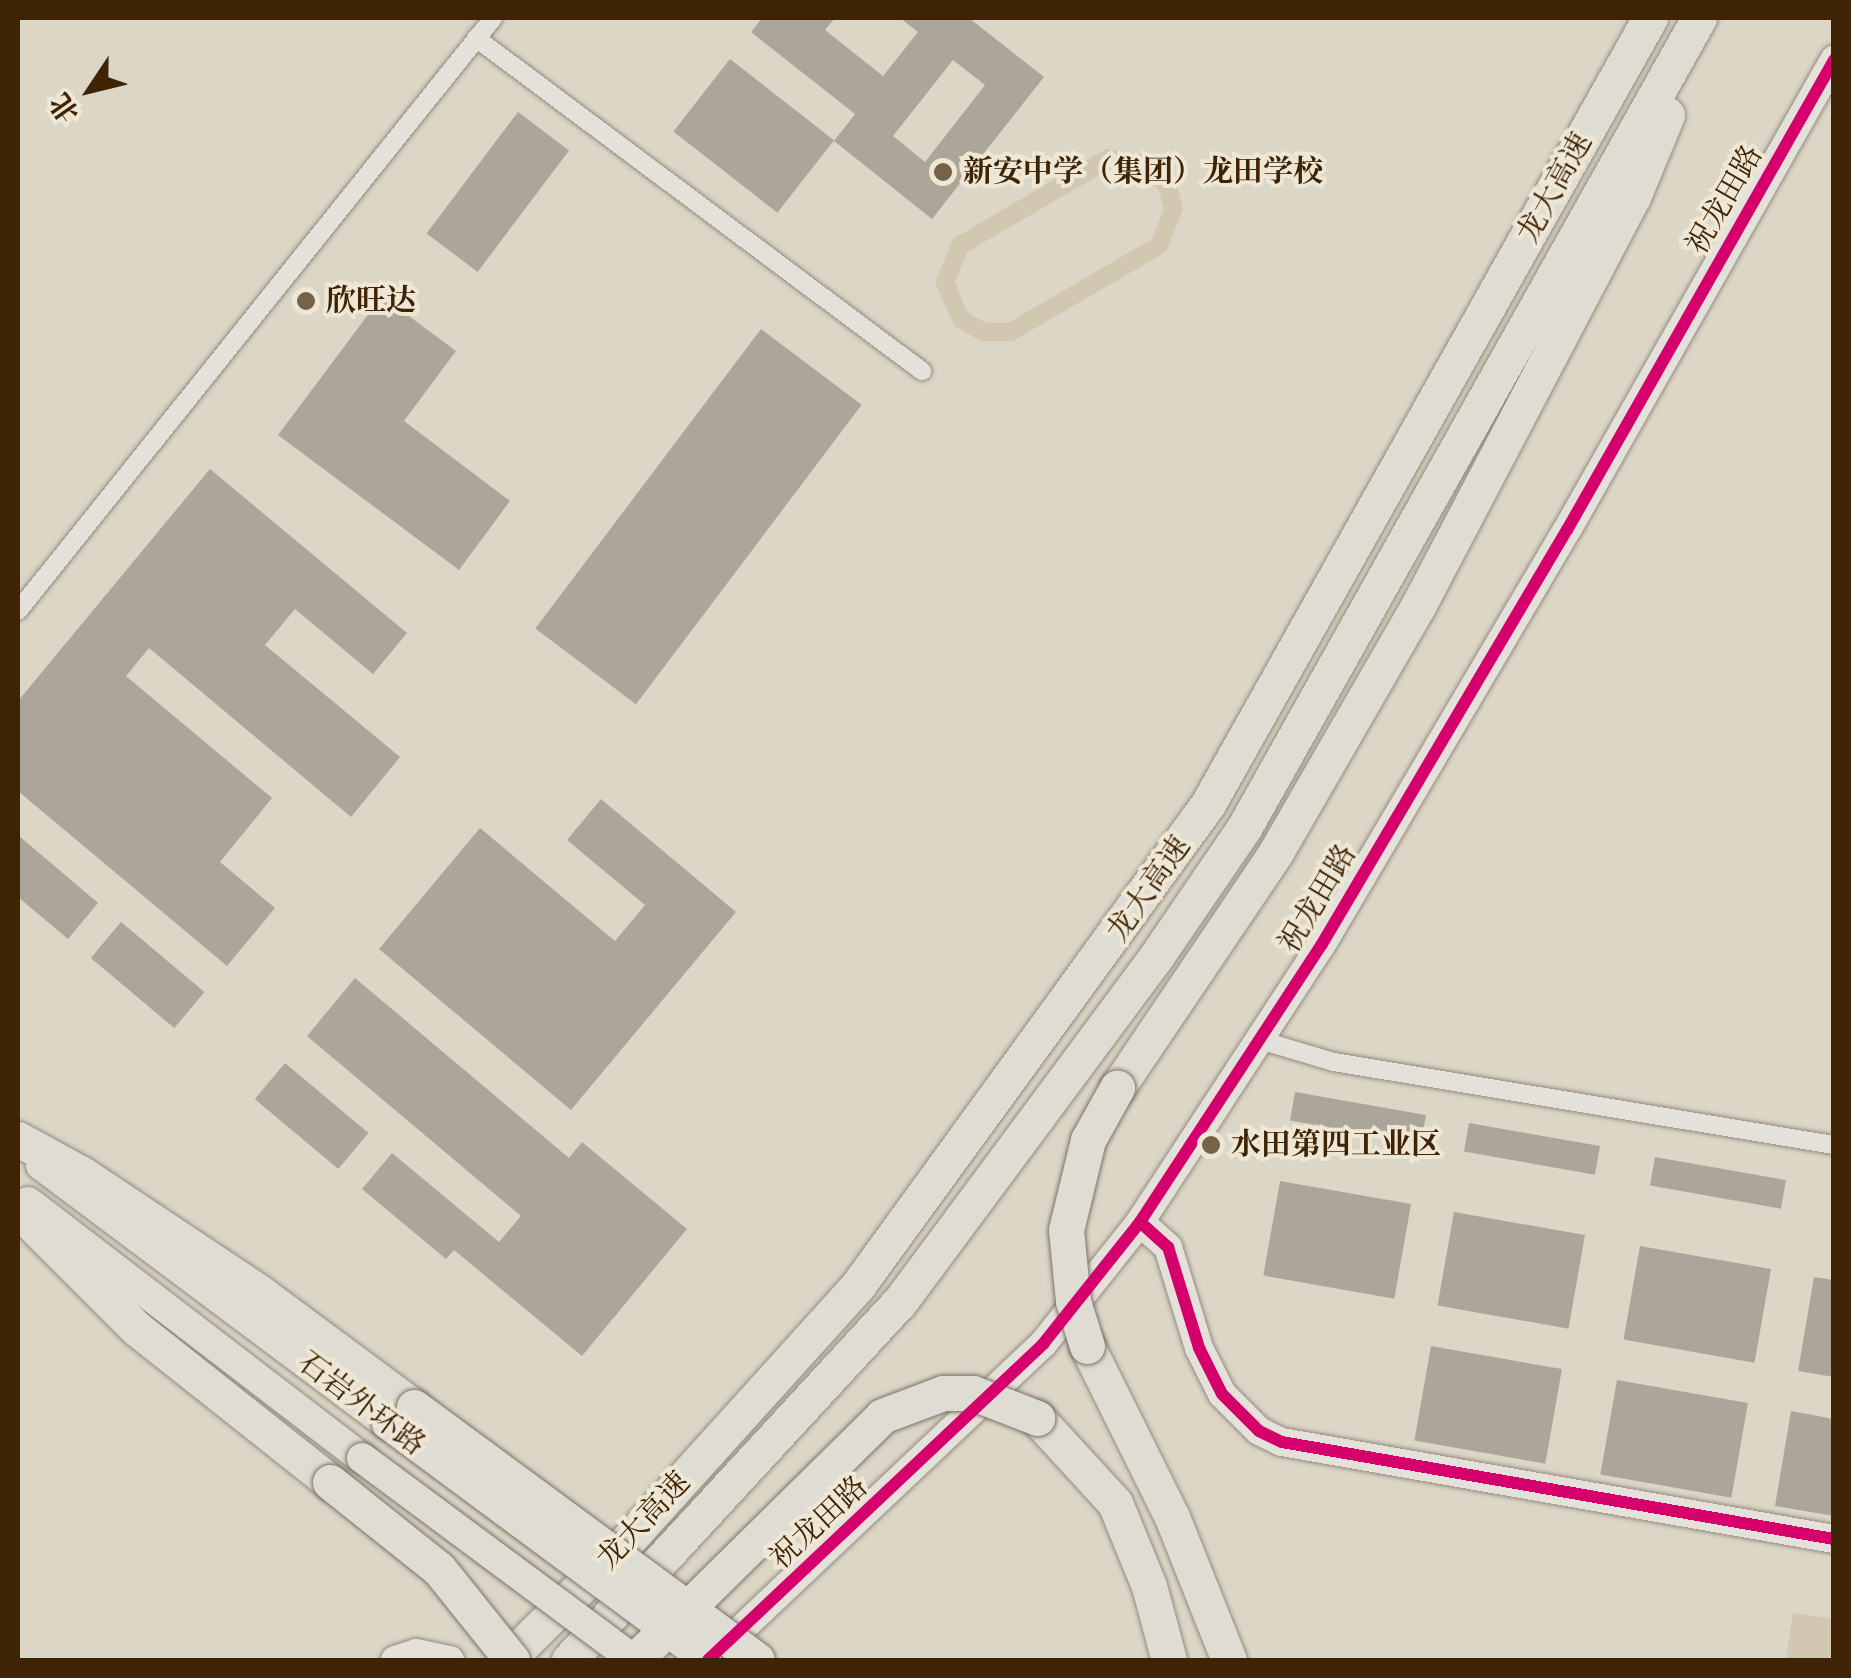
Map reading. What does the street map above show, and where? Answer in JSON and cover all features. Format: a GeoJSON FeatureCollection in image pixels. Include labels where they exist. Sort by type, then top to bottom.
{"type":"FeatureCollection","features":[{"type":"Feature","properties":{"kind":"highway","name":"龙大高速"},"geometry":{"type":"LineString","coordinates":[[515,1655],[859,1284],[1208,804],[1650,18]]}},
{"type":"Feature","properties":{"kind":"highway","name":"龙大高速"},"geometry":{"type":"LineString","coordinates":[[569,1660],[899,1303],[1156,957],[1244,828],[1588,251],[1703,18]]}},
{"type":"Feature","properties":{"kind":"highway"},"geometry":{"type":"LineString","coordinates":[[1229,1660],[1130,1430],[1088,1346],[1073,1302],[1066,1230],[1088,1140],[1117,1088],[1276,852],[1352,724],[1588,251]]}},
{"type":"Feature","properties":{"kind":"highway"},"geometry":{"type":"LineString","coordinates":[[18,1140],[82,1174],[259,1292],[400,1415],[756,1660]]}},
{"type":"Feature","properties":{"kind":"highway"},"geometry":{"type":"LineString","coordinates":[[18,1210],[136,1328],[439,1569],[515,1655]]}},
{"type":"Feature","properties":{"kind":"highway"},"geometry":{"type":"LineString","coordinates":[[635,1660],[882,1416],[944,1394],[973,1393],[1037,1418],[1115,1503],[1149,1586],[1169,1660]]}},
{"type":"Feature","properties":{"kind":"highway"},"geometry":{"type":"LineString","coordinates":[[1130,1430],[1193,1660]]}},
{"type":"Feature","properties":{"kind":"highway"},"geometry":{"type":"LineString","coordinates":[[1149,1586],[1151,1660]]}},
{"type":"Feature","properties":{"kind":"main road","name":"石岩外环路"},"geometry":{"type":"LineString","coordinates":[[18,1148],[400,1415],[707,1660]]}},
{"type":"Feature","properties":{"kind":"main road","name":"石岩外环路"},"geometry":{"type":"LineString","coordinates":[[18,1194],[362,1458],[635,1660]]}},
{"type":"Feature","properties":{"kind":"street"},"geometry":{"type":"LineString","coordinates":[[18,612],[493,18]]}},
{"type":"Feature","properties":{"kind":"street"},"geometry":{"type":"LineString","coordinates":[[476,38],[922,371]]}},
{"type":"Feature","properties":{"kind":"street","name":"祝龙田路"},"geometry":{"type":"LineString","coordinates":[[707,1660],[1043,1344],[1140,1222],[1260,1040],[1567,530],[1834,60]]}},
{"type":"Feature","properties":{"kind":"street"},"geometry":{"type":"LineString","coordinates":[[1260,1040],[1334,1062],[1834,1145]]}},
{"type":"Feature","properties":{"kind":"street"},"geometry":{"type":"LineString","coordinates":[[1140,1222],[1168,1246],[1199,1348],[1222,1394],[1259,1431],[1282,1442],[1834,1539]]}},
{"type":"Feature","properties":{"kind":"street"},"geometry":{"type":"LineString","coordinates":[[395,1660],[416,1653],[450,1660]]}},
{"type":"Feature","properties":{"kind":"shaded area"},"geometry":{"type":"Polygon","coordinates":[[[1106,149],[1153,156],[1175,178],[1183,209],[1166,252],[1013,341],[981,341],[954,326],[935,282],[953,239],[1106,149]],[[1111,168],[967,252],[955,282],[967,312],[986,323],[1008,323],[1152,239],[1164,209],[1158,188],[1133,168],[1111,168]]]}},
{"type":"Feature","properties":{"kind":"shaded area"},"geometry":{"type":"Polygon","coordinates":[[[1793,1613],[1833,1619],[1833,1660],[1786,1660],[1793,1613]]]}},
{"type":"Feature","properties":{"kind":"building"},"geometry":{"type":"Polygon","coordinates":[[[762,18],[835,18],[825,30],[883,76],[918,32],[900,18],[969,18],[1044,77],[932,219],[834,141],[855,114],[751,32],[762,18]],[[953,60],[893,136],[925,162],[985,85],[953,60]]]}},
{"type":"Feature","properties":{"kind":"building"},"geometry":{"type":"Polygon","coordinates":[[[730,59],[834,140],[777,213],[673,131],[730,59]]]}},
{"type":"Feature","properties":{"kind":"building"},"geometry":{"type":"Polygon","coordinates":[[[518,112],[569,151],[478,272],[427,233],[518,112]]]}},
{"type":"Feature","properties":{"kind":"building"},"geometry":{"type":"Polygon","coordinates":[[[382,296],[456,351],[404,421],[510,501],[459,570],[278,435],[382,296]]]}},
{"type":"Feature","properties":{"kind":"building"},"geometry":{"type":"Polygon","coordinates":[[[761,329],[862,405],[636,704],[535,628],[761,329]]]}},
{"type":"Feature","properties":{"kind":"building"},"geometry":{"type":"Polygon","coordinates":[[[210,469],[407,633],[373,674],[295,609],[265,645],[400,757],[351,817],[149,648],[126,676],[272,798],[220,862],[275,908],[227,966],[18,791],[18,701],[210,469]]]}},
{"type":"Feature","properties":{"kind":"building"},"geometry":{"type":"Polygon","coordinates":[[[601,799],[736,912],[571,1110],[379,949],[480,828],[615,941],[645,905],[567,840],[601,799]]]}},
{"type":"Feature","properties":{"kind":"building"},"geometry":{"type":"Polygon","coordinates":[[[18,835],[98,903],[68,939],[18,897],[18,835]]]}},
{"type":"Feature","properties":{"kind":"building"},"geometry":{"type":"Polygon","coordinates":[[[121,922],[204,992],[174,1028],[91,958],[121,922]]]}},
{"type":"Feature","properties":{"kind":"building"},"geometry":{"type":"Polygon","coordinates":[[[355,978],[569,1158],[582,1142],[687,1229],[582,1356],[454,1250],[446,1259],[362,1189],[392,1153],[499,1242],[521,1216],[307,1036],[355,978]]]}},
{"type":"Feature","properties":{"kind":"building"},"geometry":{"type":"Polygon","coordinates":[[[285,1063],[368,1133],[338,1169],[255,1099],[285,1063]]]}},
{"type":"Feature","properties":{"kind":"building"},"geometry":{"type":"Polygon","coordinates":[[[1295,1092],[1426,1115],[1421,1144],[1290,1121],[1295,1092]]]}},
{"type":"Feature","properties":{"kind":"building"},"geometry":{"type":"Polygon","coordinates":[[[1469,1123],[1600,1146],[1595,1175],[1464,1152],[1469,1123]]]}},
{"type":"Feature","properties":{"kind":"building"},"geometry":{"type":"Polygon","coordinates":[[[1655,1157],[1786,1180],[1781,1209],[1650,1186],[1655,1157]]]}},
{"type":"Feature","properties":{"kind":"building"},"geometry":{"type":"Polygon","coordinates":[[[1280,1181],[1411,1204],[1394,1299],[1263,1276],[1280,1181]]]}},
{"type":"Feature","properties":{"kind":"building"},"geometry":{"type":"Polygon","coordinates":[[[1454,1212],[1585,1235],[1568,1329],[1438,1306],[1454,1212]]]}},
{"type":"Feature","properties":{"kind":"building"},"geometry":{"type":"Polygon","coordinates":[[[1640,1246],[1771,1269],[1754,1363],[1624,1340],[1640,1246]]]}},
{"type":"Feature","properties":{"kind":"building"},"geometry":{"type":"Polygon","coordinates":[[[1814,1277],[1834,1280],[1834,1377],[1798,1371],[1814,1277]]]}},
{"type":"Feature","properties":{"kind":"building"},"geometry":{"type":"Polygon","coordinates":[[[1431,1346],[1562,1369],[1545,1464],[1414,1441],[1431,1346]]]}},
{"type":"Feature","properties":{"kind":"building"},"geometry":{"type":"Polygon","coordinates":[[[1617,1380],[1748,1403],[1731,1498],[1600,1475],[1617,1380]]]}},
{"type":"Feature","properties":{"kind":"building"},"geometry":{"type":"Polygon","coordinates":[[[1791,1411],[1834,1419],[1834,1516],[1775,1506],[1791,1411]]]}},
{"type":"Feature","properties":{"kind":"cycle path"},"geometry":{"type":"LineString","coordinates":[[708,1660],[1043,1344],[1140,1222],[1322,944],[1567,530],[1834,60]]}},
{"type":"Feature","properties":{"kind":"cycle path"},"geometry":{"type":"LineString","coordinates":[[1140,1222],[1168,1247],[1199,1348],[1222,1394],[1259,1431],[1282,1442],[1834,1539]]}},
{"type":"Feature","properties":{"kind":"place","name":"新安中学（集团）龙田学校"},"geometry":{"type":"Point","coordinates":[943,172]}},
{"type":"Feature","properties":{"kind":"place","name":"欣旺达"},"geometry":{"type":"Point","coordinates":[306,301]}},
{"type":"Feature","properties":{"kind":"place","name":"水田第四工业区"},"geometry":{"type":"Point","coordinates":[1211,1145]}}]}
